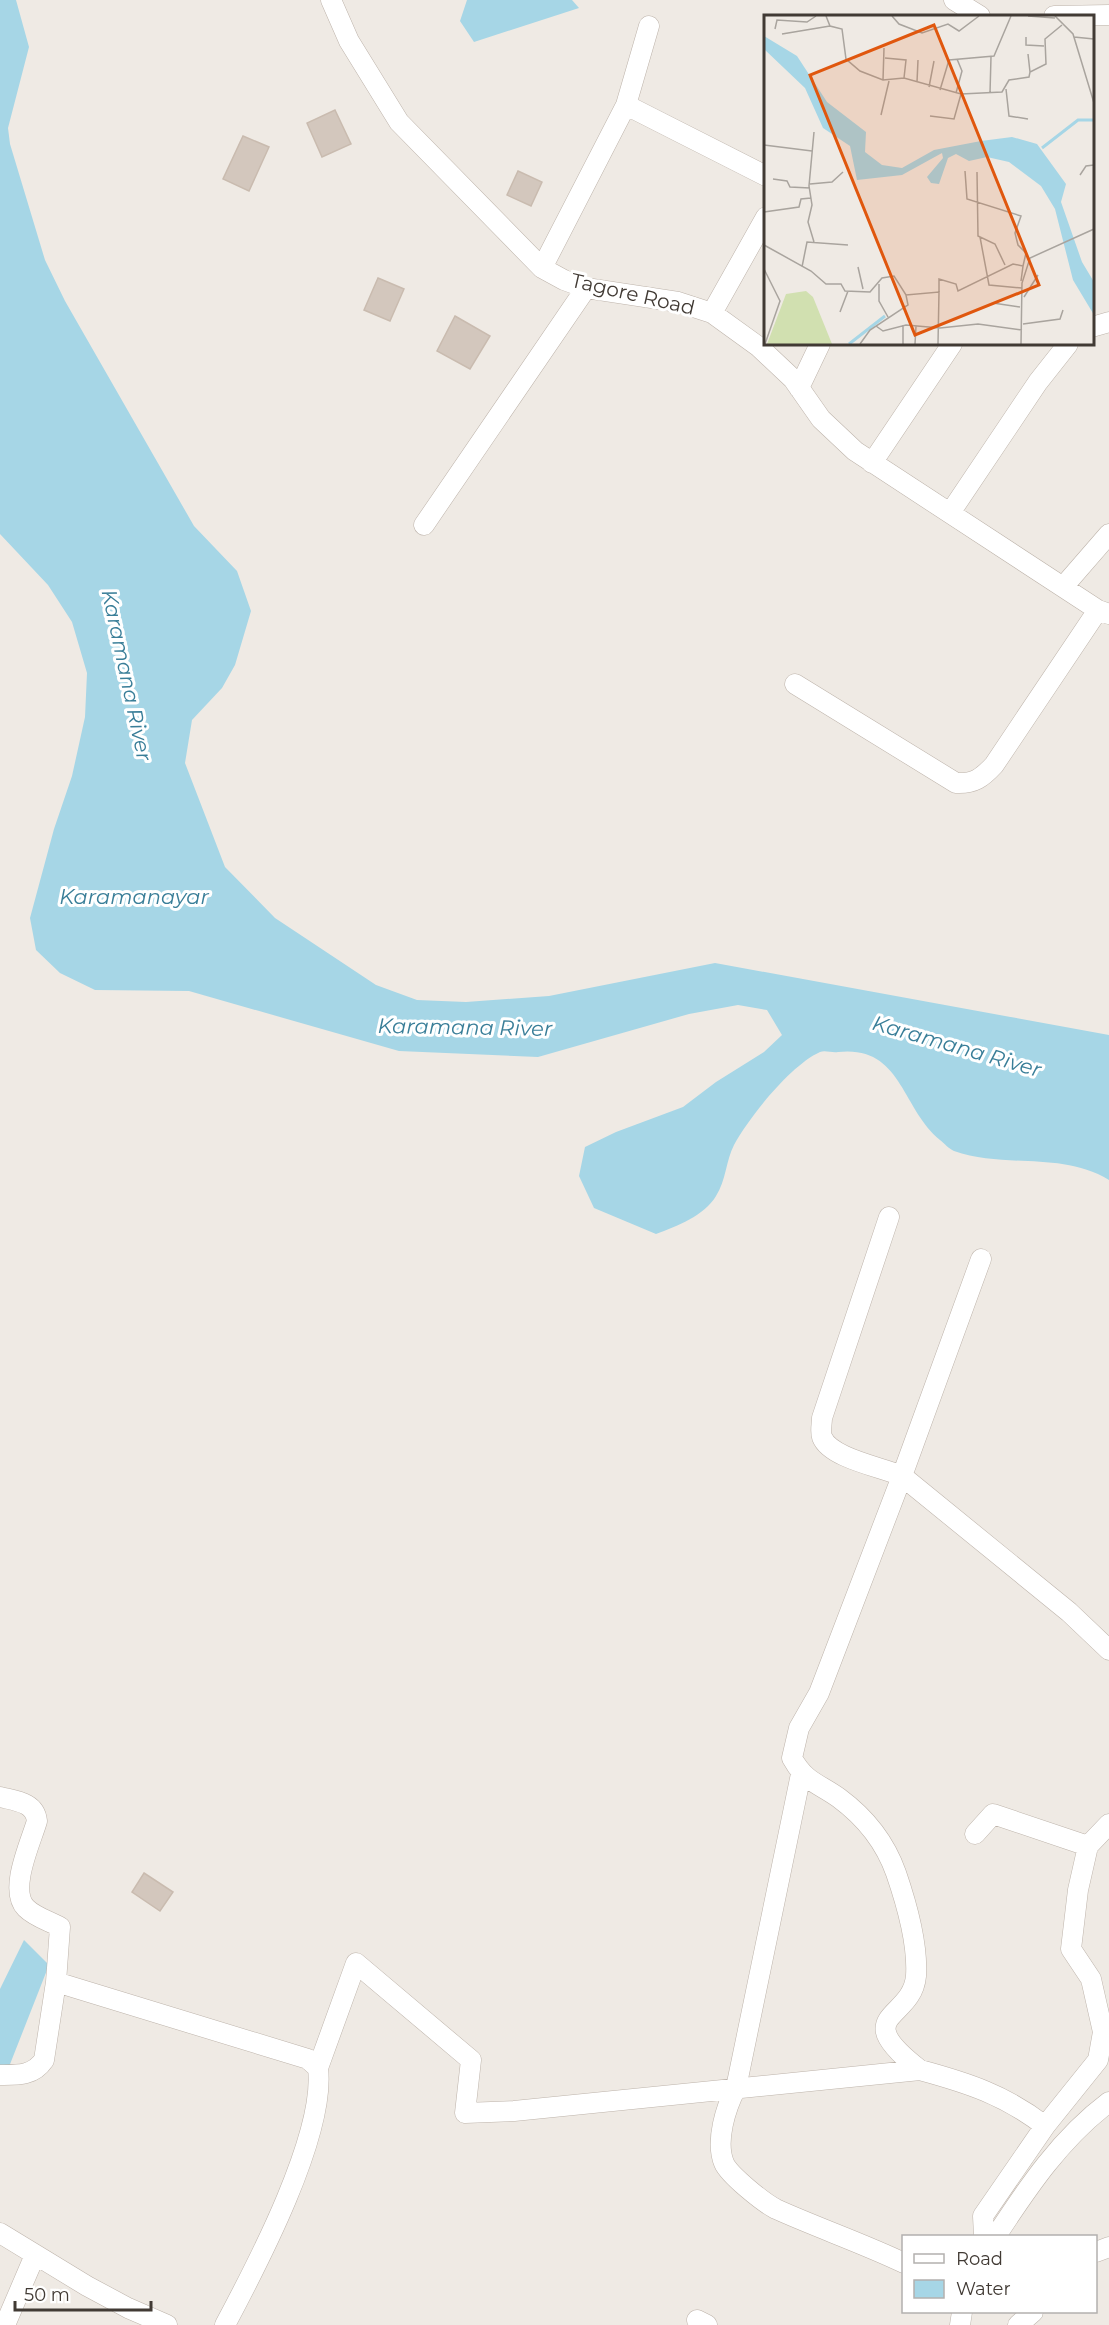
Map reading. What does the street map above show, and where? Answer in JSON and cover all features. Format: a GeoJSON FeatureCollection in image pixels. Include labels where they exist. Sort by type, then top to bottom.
{"type":"FeatureCollection","features":[{"type":"Feature","properties":{"kind":"street","name":"Tagore Road"},"geometry":{"type":"LineString","coordinates":[[331,0],[350,41],[399,122],[542,268],[564,280],[586,288],[678,302],[712,313],[759,347],[799,388],[821,419],[855,451],[1104,612]]}},
{"type":"Feature","properties":{"kind":"street"},"geometry":{"type":"LineString","coordinates":[[954,0],[978,15]]}},
{"type":"Feature","properties":{"kind":"street"},"geometry":{"type":"LineString","coordinates":[[1057,15],[1085,7],[1109,15]]}},
{"type":"Feature","properties":{"kind":"street"},"geometry":{"type":"LineString","coordinates":[[542,268],[626,105],[649,26]]}},
{"type":"Feature","properties":{"kind":"street"},"geometry":{"type":"LineString","coordinates":[[626,105],[764,175]]}},
{"type":"Feature","properties":{"kind":"street"},"geometry":{"type":"LineString","coordinates":[[712,313],[764,219]]}},
{"type":"Feature","properties":{"kind":"street"},"geometry":{"type":"LineString","coordinates":[[424,525],[586,288]]}},
{"type":"Feature","properties":{"kind":"street"},"geometry":{"type":"LineString","coordinates":[[1094,326],[1109,322]]}},
{"type":"Feature","properties":{"kind":"street"},"geometry":{"type":"LineString","coordinates":[[799,388],[820,345]]}},
{"type":"Feature","properties":{"kind":"street"},"geometry":{"type":"LineString","coordinates":[[872,463],[951,345]]}},
{"type":"Feature","properties":{"kind":"street"},"geometry":{"type":"LineString","coordinates":[[950,513],[1038,382],[1067,345]]}},
{"type":"Feature","properties":{"kind":"street"},"geometry":{"type":"LineString","coordinates":[[1063,587],[1109,534]]}},
{"type":"Feature","properties":{"kind":"street"},"geometry":{"type":"LineString","coordinates":[[795,684],[956,783],[970,783],[982,777],[994,765],[1104,612]]}},
{"type":"Feature","properties":{"kind":"street"},"geometry":{"type":"LineString","coordinates":[[888,1217],[822,1418],[822,1436],[830,1448],[842,1456],[902,1476],[1069,1612],[1109,1650]]}},
{"type":"Feature","properties":{"kind":"street"},"geometry":{"type":"LineString","coordinates":[[981,1259],[902,1476],[819,1693],[799,1728],[793,1744],[792,1758],[801,1774],[861,1816],[881,1839],[896,1873],[910,1922],[916,1975],[913,1989],[887,2020],[886,2032],[897,2053],[920,2070],[978,2087],[1017,2105],[1045,2126]]}},
{"type":"Feature","properties":{"kind":"street"},"geometry":{"type":"LineString","coordinates":[[801,1774],[736,2088],[725,2109],[722,2136],[724,2164],[773,2208],[902,2262]]}},
{"type":"Feature","properties":{"kind":"street"},"geometry":{"type":"LineString","coordinates":[[0,1797],[31,1806],[36,1813],[37,1821],[19,1878],[20,1896],[24,1907],[60,1927],[56,1983],[44,2060],[37,2070],[23,2075],[0,2075]]}},
{"type":"Feature","properties":{"kind":"street"},"geometry":{"type":"LineString","coordinates":[[975,1834],[993,1814],[1089,1846]]}},
{"type":"Feature","properties":{"kind":"street"},"geometry":{"type":"LineString","coordinates":[[984,2235],[983,2216],[1045,2126],[1098,2060],[1103,2032],[1091,1979],[1071,1949],[1078,1890],[1089,1846],[1109,1824]]}},
{"type":"Feature","properties":{"kind":"street"},"geometry":{"type":"LineString","coordinates":[[225,2325],[280,2211],[310,2133],[320,2082],[318,2068],[356,1963],[471,2060],[465,2113],[514,2111],[920,2070]]}},
{"type":"Feature","properties":{"kind":"street"},"geometry":{"type":"LineString","coordinates":[[56,1983],[308,2059],[318,2068]]}},
{"type":"Feature","properties":{"kind":"street"},"geometry":{"type":"LineString","coordinates":[[997,2235],[1036,2176],[1082,2122],[1109,2102]]}},
{"type":"Feature","properties":{"kind":"street"},"geometry":{"type":"LineString","coordinates":[[0,2233],[128,2308],[167,2325]]}},
{"type":"Feature","properties":{"kind":"street"},"geometry":{"type":"LineString","coordinates":[[4,2325],[35,2255]]}},
{"type":"Feature","properties":{"kind":"street"},"geometry":{"type":"LineString","coordinates":[[1018,2325],[1032,2313]]}},
{"type":"Feature","properties":{"kind":"water","name":"Karamanayar"},"geometry":{"type":"Polygon","coordinates":[[[0,0],[16,0],[29,47],[8,128],[10,144],[45,260],[65,301],[194,526],[237,571],[251,611],[235,665],[222,688],[192,720],[185,763],[225,867],[275,918],[376,985],[417,1000],[466,1002],[549,996],[715,963],[1109,1035],[1109,1180],[1091,1171],[1072,1166],[993,1159],[954,1151],[927,1127],[898,1081],[888,1068],[875,1058],[859,1052],[822,1051],[784,1079],[750,1120],[734,1145],[722,1184],[711,1203],[689,1220],[656,1234],[594,1208],[579,1176],[585,1147],[616,1132],[683,1107],[716,1082],[764,1052],[782,1035],[767,1010],[738,1005],[689,1014],[538,1057],[399,1051],[189,991],[95,990],[60,973],[36,950],[30,918],[54,829],[72,776],[85,717],[87,673],[72,622],[48,585],[0,534],[0,0]]]}},
{"type":"Feature","properties":{"kind":"water"},"geometry":{"type":"Polygon","coordinates":[[[467,0],[572,0],[579,8],[474,42],[460,21],[467,0]]]}},
{"type":"Feature","properties":{"kind":"water"},"geometry":{"type":"Polygon","coordinates":[[[24,1940],[49,1965],[3,2082],[0,2080],[0,1989],[24,1940]]]}},
{"type":"Feature","properties":{"kind":"building"},"geometry":{"type":"Polygon","coordinates":[[[335,110],[351,144],[322,157],[307,123],[335,110]]]}},
{"type":"Feature","properties":{"kind":"building"},"geometry":{"type":"Polygon","coordinates":[[[243,136],[269,147],[249,191],[223,179],[243,136]]]}},
{"type":"Feature","properties":{"kind":"building"},"geometry":{"type":"Polygon","coordinates":[[[518,171],[542,182],[531,206],[507,195],[518,171]]]}},
{"type":"Feature","properties":{"kind":"building"},"geometry":{"type":"Polygon","coordinates":[[[378,278],[404,289],[390,321],[364,310],[378,278]]]}},
{"type":"Feature","properties":{"kind":"building"},"geometry":{"type":"Polygon","coordinates":[[[455,316],[490,336],[470,369],[437,351],[455,316]]]}},
{"type":"Feature","properties":{"kind":"building"},"geometry":{"type":"Polygon","coordinates":[[[144,1873],[173,1892],[160,1911],[132,1892],[144,1873]]]}},
{"type":"Feature","properties":{"kind":"water label","name":"Karamana River"},"geometry":{"type":"Point","coordinates":[127,675]}},
{"type":"Feature","properties":{"kind":"water label","name":"Karamana River"},"geometry":{"type":"Point","coordinates":[465,1027]}},
{"type":"Feature","properties":{"kind":"water label","name":"Karamana River"},"geometry":{"type":"Point","coordinates":[957,1046]}}]}
